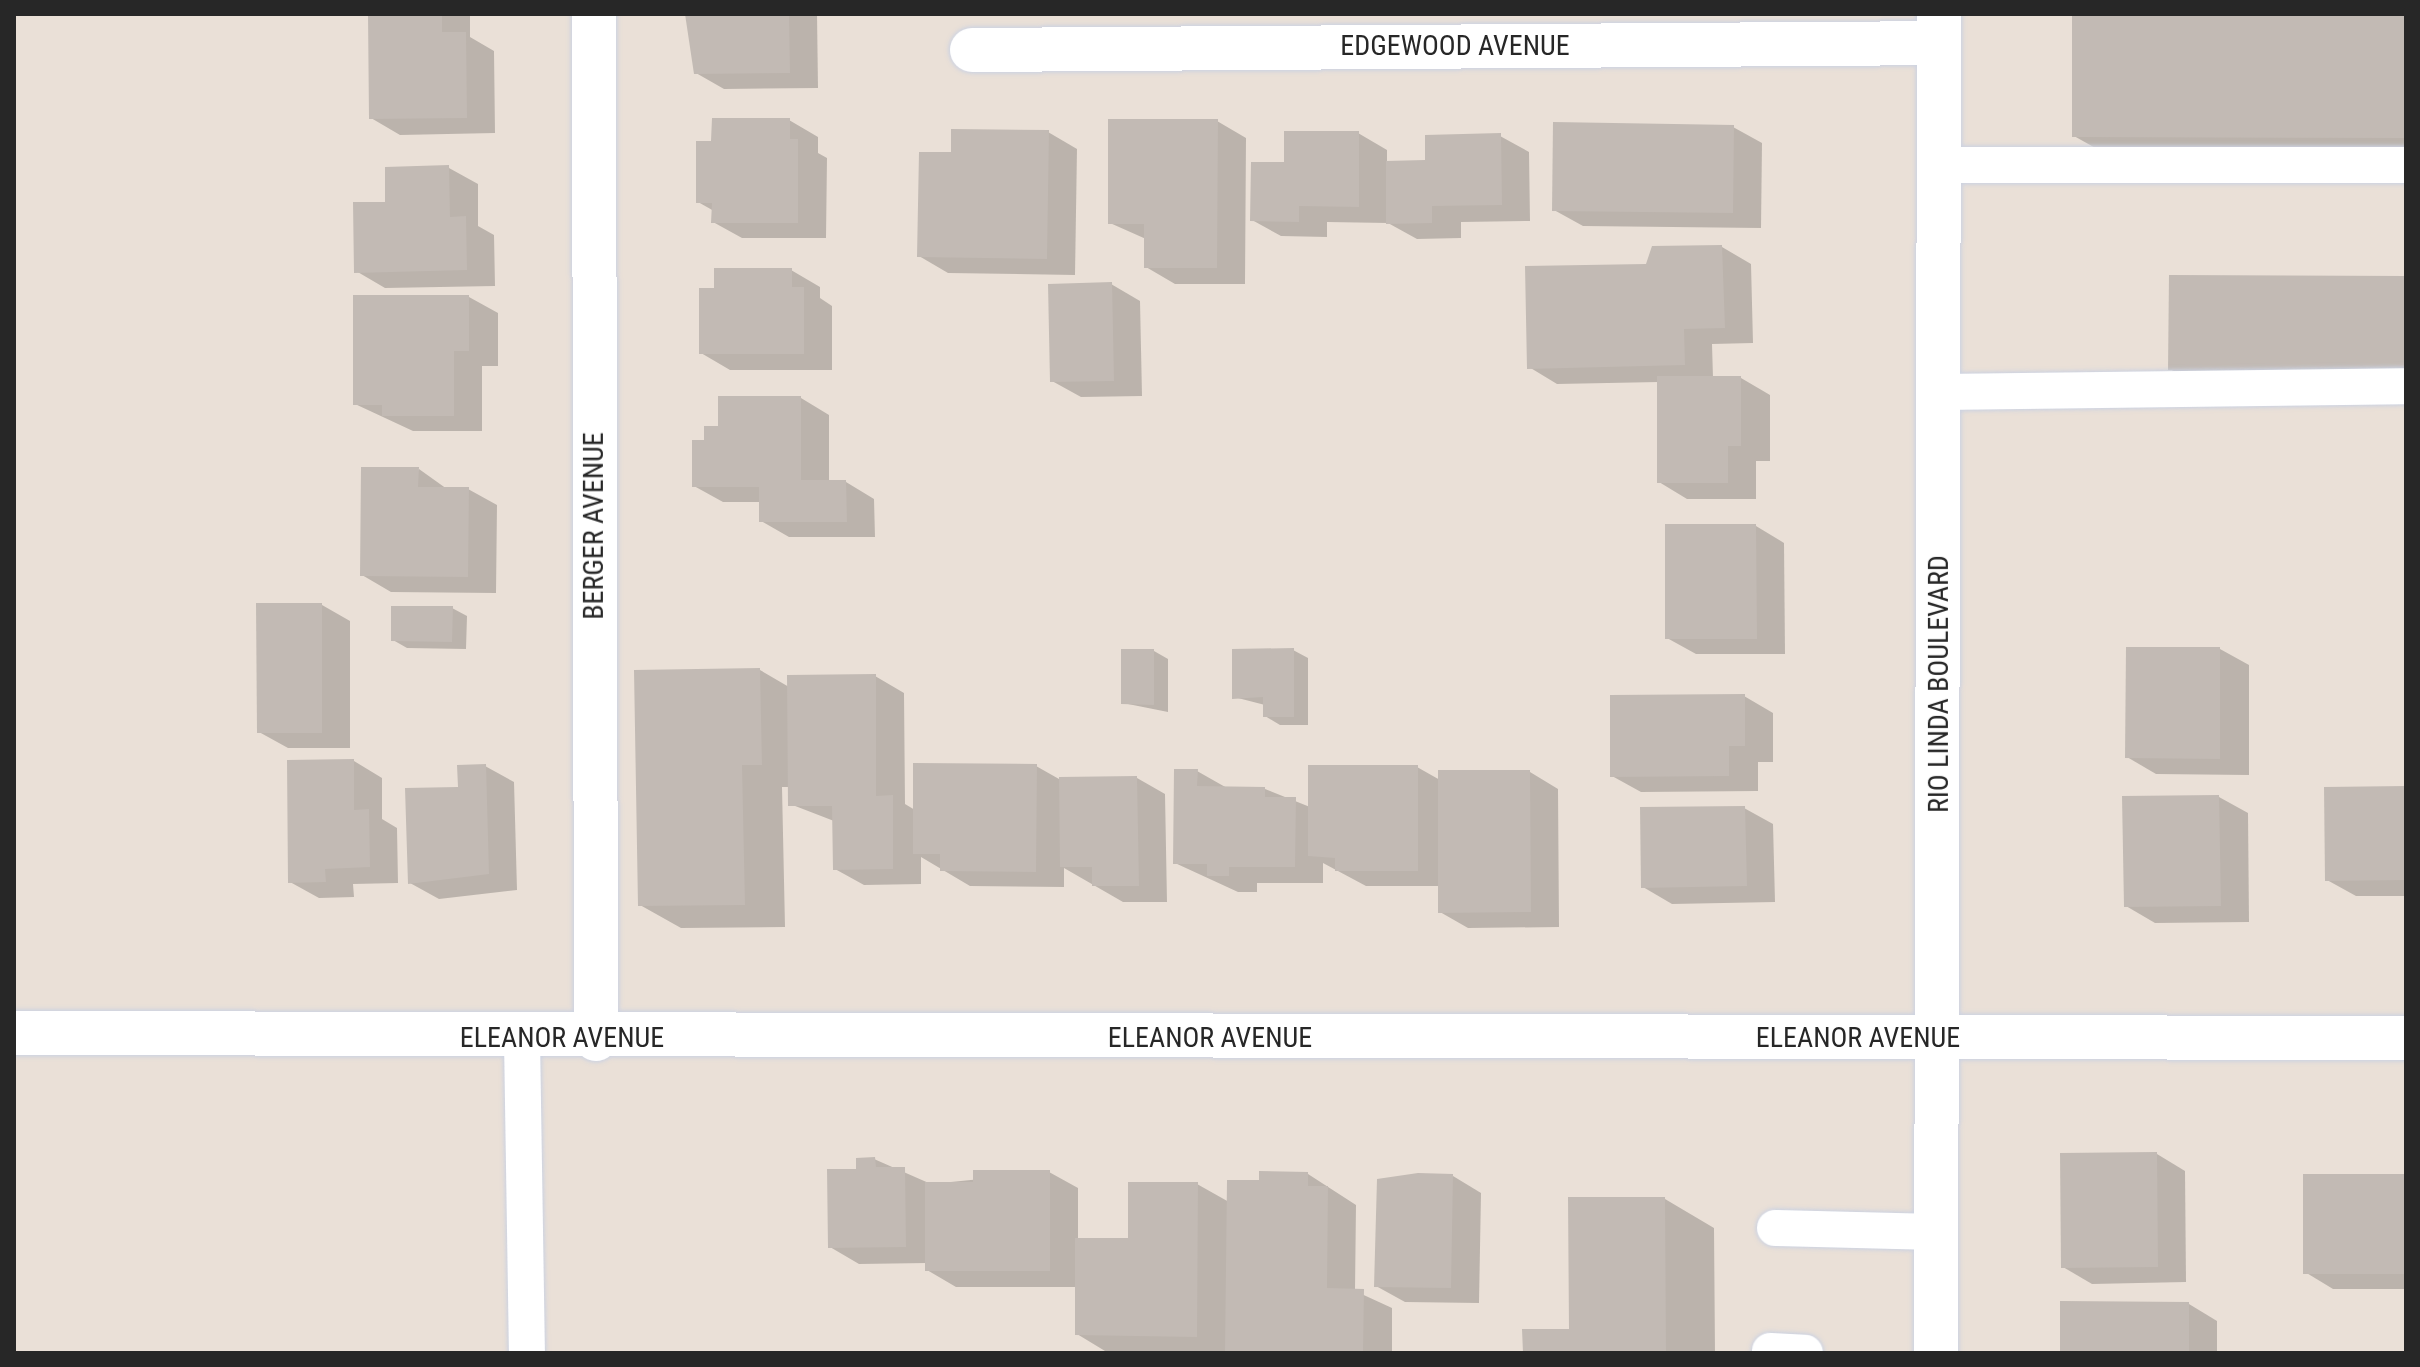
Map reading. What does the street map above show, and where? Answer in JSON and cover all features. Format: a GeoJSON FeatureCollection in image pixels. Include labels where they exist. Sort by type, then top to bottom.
{"type":"FeatureCollection","features":[{"type":"Feature","properties":{"kind":"street","name":"BERGER AVENUE"},"geometry":{"type":"LineString","coordinates":[[594,14],[596,1039]]}},
{"type":"Feature","properties":{"kind":"street","name":"EDGEWOOD AVENUE"},"geometry":{"type":"LineString","coordinates":[[972,50],[1939,28]]}},
{"type":"Feature","properties":{"kind":"street","name":"RIO LINDA BOULEVARD"},"geometry":{"type":"LineString","coordinates":[[1936,1353],[1939,28]]}},
{"type":"Feature","properties":{"kind":"street","name":"ELEANOR AVENUE"},"geometry":{"type":"LineString","coordinates":[[14,1033],[522,1039],[2406,1038]]}},
{"type":"Feature","properties":{"kind":"lane"},"geometry":{"type":"LineString","coordinates":[[1939,165],[2406,165]]}},
{"type":"Feature","properties":{"kind":"lane"},"geometry":{"type":"LineString","coordinates":[[1939,392],[2406,386]]}},
{"type":"Feature","properties":{"kind":"lane"},"geometry":{"type":"LineString","coordinates":[[522,1039],[527,1353]]}},
{"type":"Feature","properties":{"kind":"lane"},"geometry":{"type":"LineString","coordinates":[[1775,1228],[1938,1232]]}},
{"type":"Feature","properties":{"kind":"building"},"geometry":{"type":"Polygon","coordinates":[[[368,14],[442,14],[442,32],[466,32],[467,118],[369,119],[368,14]]]}},
{"type":"Feature","properties":{"kind":"building"},"geometry":{"type":"Polygon","coordinates":[[[685,14],[789,14],[790,73],[694,74],[685,14]]]}},
{"type":"Feature","properties":{"kind":"building"},"geometry":{"type":"Polygon","coordinates":[[[2072,14],[2406,14],[2406,138],[2072,137],[2072,14]]]}},
{"type":"Feature","properties":{"kind":"building"},"geometry":{"type":"Polygon","coordinates":[[[712,118],[790,118],[790,139],[798,139],[798,223],[711,223],[712,203],[696,203],[696,141],[711,141],[712,118]]]}},
{"type":"Feature","properties":{"kind":"building"},"geometry":{"type":"Polygon","coordinates":[[[1108,119],[1218,119],[1217,268],[1144,268],[1144,224],[1108,224],[1108,119]]]}},
{"type":"Feature","properties":{"kind":"building"},"geometry":{"type":"Polygon","coordinates":[[[1553,122],[1734,125],[1733,213],[1552,211],[1553,122]]]}},
{"type":"Feature","properties":{"kind":"building"},"geometry":{"type":"Polygon","coordinates":[[[951,129],[1049,130],[1047,259],[917,257],[919,152],[951,152],[951,129]]]}},
{"type":"Feature","properties":{"kind":"building"},"geometry":{"type":"Polygon","coordinates":[[[1284,131],[1359,131],[1359,207],[1299,206],[1299,222],[1250,221],[1251,162],[1284,162],[1284,131]]]}},
{"type":"Feature","properties":{"kind":"building"},"geometry":{"type":"Polygon","coordinates":[[[1501,133],[1502,205],[1432,206],[1432,223],[1386,224],[1386,161],[1425,160],[1425,135],[1501,133]]]}},
{"type":"Feature","properties":{"kind":"building"},"geometry":{"type":"Polygon","coordinates":[[[449,165],[450,217],[466,216],[467,270],[354,273],[353,202],[385,202],[385,167],[449,165]]]}},
{"type":"Feature","properties":{"kind":"building"},"geometry":{"type":"Polygon","coordinates":[[[1722,245],[1725,328],[1684,329],[1685,365],[1527,369],[1525,266],[1646,264],[1652,246],[1722,245]]]}},
{"type":"Feature","properties":{"kind":"building"},"geometry":{"type":"Polygon","coordinates":[[[714,268],[792,268],[792,287],[804,287],[804,354],[699,354],[699,288],[714,288],[714,268]]]}},
{"type":"Feature","properties":{"kind":"building"},"geometry":{"type":"Polygon","coordinates":[[[2169,275],[2406,276],[2406,369],[2168,370],[2169,275]]]}},
{"type":"Feature","properties":{"kind":"building"},"geometry":{"type":"Polygon","coordinates":[[[1112,282],[1114,381],[1050,382],[1048,284],[1112,282]]]}},
{"type":"Feature","properties":{"kind":"building"},"geometry":{"type":"Polygon","coordinates":[[[353,295],[469,295],[469,351],[454,351],[454,416],[382,416],[382,405],[353,405],[353,295]]]}},
{"type":"Feature","properties":{"kind":"building"},"geometry":{"type":"Polygon","coordinates":[[[1657,376],[1741,376],[1741,446],[1728,446],[1728,483],[1657,483],[1657,376]]]}},
{"type":"Feature","properties":{"kind":"building"},"geometry":{"type":"Polygon","coordinates":[[[718,396],[801,396],[801,480],[846,480],[847,522],[759,522],[759,487],[692,487],[692,440],[704,440],[704,426],[718,426],[718,396]]]}},
{"type":"Feature","properties":{"kind":"building"},"geometry":{"type":"Polygon","coordinates":[[[361,467],[419,467],[418,487],[469,487],[468,577],[360,576],[361,467]]]}},
{"type":"Feature","properties":{"kind":"building"},"geometry":{"type":"Polygon","coordinates":[[[1665,524],[1756,524],[1757,639],[1665,639],[1665,524]]]}},
{"type":"Feature","properties":{"kind":"building"},"geometry":{"type":"Polygon","coordinates":[[[256,603],[322,603],[322,733],[257,733],[256,603]]]}},
{"type":"Feature","properties":{"kind":"building"},"geometry":{"type":"Polygon","coordinates":[[[391,606],[453,606],[452,642],[391,641],[391,606]]]}},
{"type":"Feature","properties":{"kind":"building"},"geometry":{"type":"Polygon","coordinates":[[[2126,647],[2220,647],[2220,759],[2125,758],[2126,647]]]}},
{"type":"Feature","properties":{"kind":"building"},"geometry":{"type":"Polygon","coordinates":[[[1294,648],[1294,717],[1263,717],[1263,697],[1232,699],[1232,649],[1294,648]]]}},
{"type":"Feature","properties":{"kind":"building"},"geometry":{"type":"Polygon","coordinates":[[[1121,649],[1154,649],[1154,705],[1121,704],[1121,649]]]}},
{"type":"Feature","properties":{"kind":"building"},"geometry":{"type":"Polygon","coordinates":[[[760,668],[762,765],[742,765],[745,905],[638,906],[634,670],[760,668]]]}},
{"type":"Feature","properties":{"kind":"building"},"geometry":{"type":"Polygon","coordinates":[[[876,674],[876,796],[893,795],[893,869],[833,870],[832,806],[788,806],[787,675],[876,674]]]}},
{"type":"Feature","properties":{"kind":"building"},"geometry":{"type":"Polygon","coordinates":[[[1745,694],[1745,746],[1729,746],[1729,776],[1610,777],[1610,695],[1745,694]]]}},
{"type":"Feature","properties":{"kind":"building"},"geometry":{"type":"Polygon","coordinates":[[[354,759],[354,810],[369,809],[370,867],[325,869],[326,882],[288,883],[287,760],[354,759]]]}},
{"type":"Feature","properties":{"kind":"building"},"geometry":{"type":"Polygon","coordinates":[[[913,763],[1037,764],[1036,872],[940,871],[940,854],[913,854],[913,763]]]}},
{"type":"Feature","properties":{"kind":"building"},"geometry":{"type":"Polygon","coordinates":[[[486,764],[489,874],[408,884],[405,788],[458,787],[457,765],[486,764]]]}},
{"type":"Feature","properties":{"kind":"building"},"geometry":{"type":"Polygon","coordinates":[[[1308,765],[1418,765],[1418,871],[1335,871],[1335,858],[1308,856],[1308,765]]]}},
{"type":"Feature","properties":{"kind":"building"},"geometry":{"type":"Polygon","coordinates":[[[1174,769],[1198,769],[1197,786],[1265,787],[1265,797],[1296,797],[1295,867],[1229,867],[1229,876],[1207,876],[1207,864],[1173,864],[1174,769]]]}},
{"type":"Feature","properties":{"kind":"building"},"geometry":{"type":"Polygon","coordinates":[[[1438,770],[1530,770],[1531,912],[1438,913],[1438,770]]]}},
{"type":"Feature","properties":{"kind":"building"},"geometry":{"type":"Polygon","coordinates":[[[1137,776],[1139,886],[1092,886],[1092,867],[1060,867],[1059,777],[1137,776]]]}},
{"type":"Feature","properties":{"kind":"building"},"geometry":{"type":"Polygon","coordinates":[[[2406,786],[2406,880],[2325,881],[2324,787],[2406,786]]]}},
{"type":"Feature","properties":{"kind":"building"},"geometry":{"type":"Polygon","coordinates":[[[2219,795],[2221,906],[2124,907],[2122,796],[2219,795]]]}},
{"type":"Feature","properties":{"kind":"building"},"geometry":{"type":"Polygon","coordinates":[[[1745,806],[1747,886],[1641,888],[1640,807],[1745,806]]]}},
{"type":"Feature","properties":{"kind":"building"},"geometry":{"type":"Polygon","coordinates":[[[2157,1152],[2158,1267],[2061,1268],[2060,1153],[2157,1152]]]}},
{"type":"Feature","properties":{"kind":"building"},"geometry":{"type":"Polygon","coordinates":[[[875,1157],[876,1167],[905,1167],[906,1247],[828,1248],[827,1169],[856,1169],[856,1158],[875,1157]]]}},
{"type":"Feature","properties":{"kind":"building"},"geometry":{"type":"Polygon","coordinates":[[[973,1170],[1050,1170],[1050,1271],[925,1271],[925,1182],[973,1182],[973,1170]]]}},
{"type":"Feature","properties":{"kind":"building"},"geometry":{"type":"Polygon","coordinates":[[[1259,1171],[1308,1172],[1308,1186],[1328,1186],[1327,1288],[1364,1289],[1363,1353],[1225,1353],[1227,1180],[1259,1180],[1259,1171]]]}},
{"type":"Feature","properties":{"kind":"building"},"geometry":{"type":"Polygon","coordinates":[[[1418,1173],[1453,1174],[1451,1288],[1374,1287],[1377,1179],[1418,1173]]]}},
{"type":"Feature","properties":{"kind":"building"},"geometry":{"type":"Polygon","coordinates":[[[2303,1174],[2406,1174],[2406,1274],[2303,1274],[2303,1174]]]}},
{"type":"Feature","properties":{"kind":"building"},"geometry":{"type":"Polygon","coordinates":[[[1128,1182],[1198,1182],[1197,1337],[1075,1335],[1075,1238],[1128,1238],[1128,1182]]]}},
{"type":"Feature","properties":{"kind":"building"},"geometry":{"type":"Polygon","coordinates":[[[1568,1197],[1665,1197],[1666,1353],[1523,1353],[1522,1329],[1569,1329],[1568,1197]]]}},
{"type":"Feature","properties":{"kind":"building"},"geometry":{"type":"Polygon","coordinates":[[[2060,1301],[2189,1302],[2189,1353],[2060,1353],[2060,1301]]]}}]}
